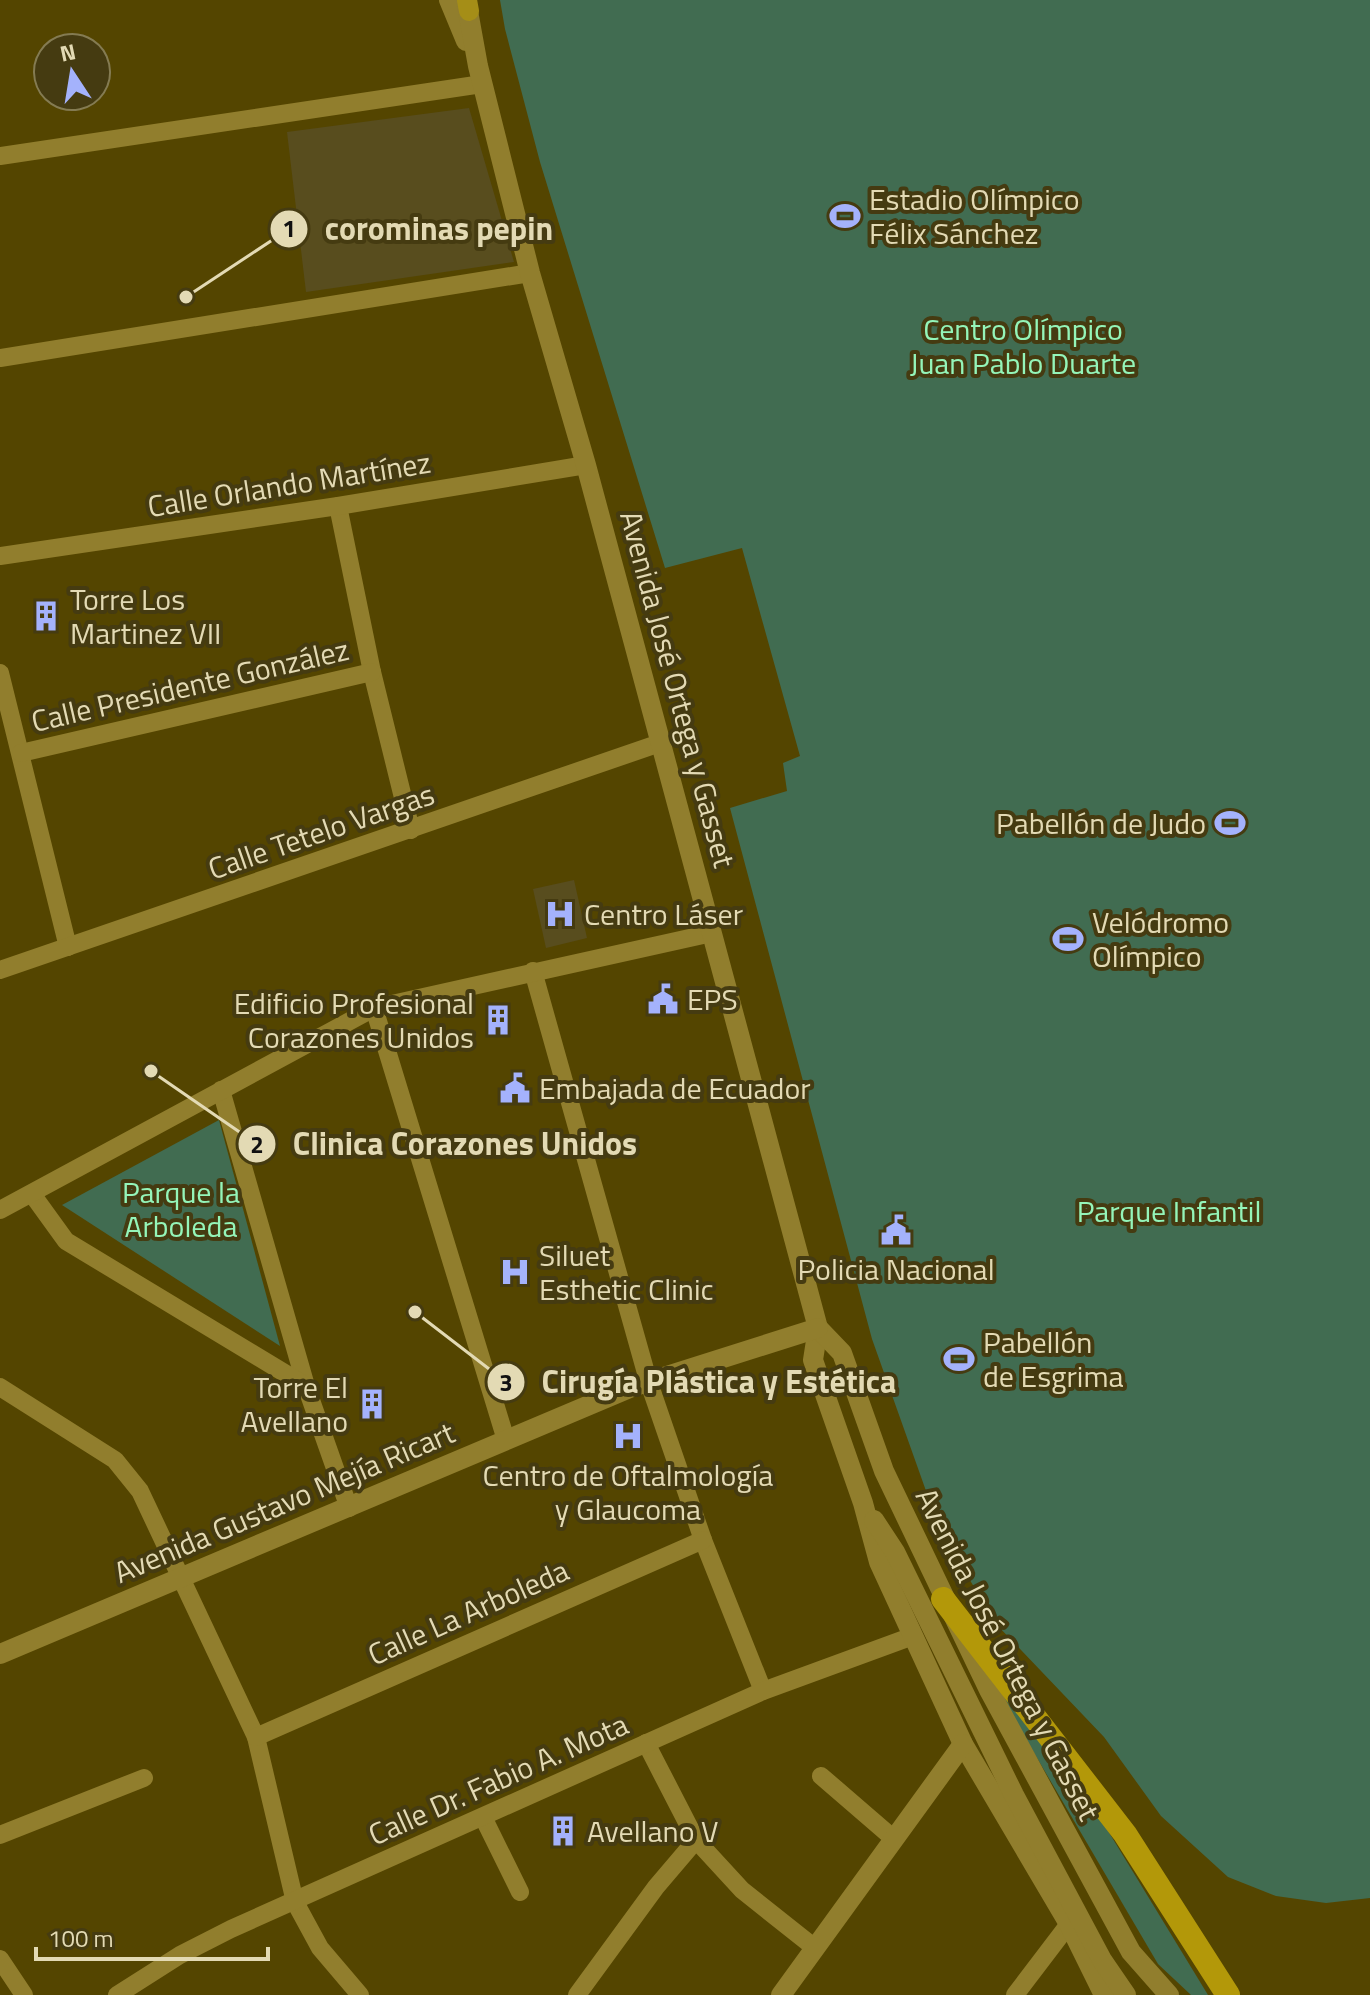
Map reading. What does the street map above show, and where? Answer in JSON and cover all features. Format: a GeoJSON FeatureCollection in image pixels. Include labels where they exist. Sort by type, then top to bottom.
{"type":"FeatureCollection","features":[{"type":"Feature","properties":{"kind":"highway"},"geometry":{"type":"LineString","coordinates":[[943,1599],[1125,1834],[1228,1995]]}},
{"type":"Feature","properties":{"kind":"main road","name":"Avenida José Ortega y Gasset"},"geometry":{"type":"LineString","coordinates":[[449,0],[480,75]]}},
{"type":"Feature","properties":{"kind":"main road","name":"Avenida José Ortega y Gasset"},"geometry":{"type":"LineString","coordinates":[[467,4],[480,75],[530,273],[586,465],[818,1328],[813,1360],[863,1503],[879,1562],[963,1744],[1069,1924],[1104,1995]]}},
{"type":"Feature","properties":{"kind":"main road","name":"Avenida José Ortega y Gasset"},"geometry":{"type":"LineString","coordinates":[[818,1328],[842,1353],[884,1471],[943,1599],[1080,1862],[1131,1952],[1169,1995]]}},
{"type":"Feature","properties":{"kind":"main road","name":"Avenida Gustavo Mejía Ricart"},"geometry":{"type":"LineString","coordinates":[[2,1650],[349,1508],[648,1380],[818,1328]]}},
{"type":"Feature","properties":{"kind":"main road"},"geometry":{"type":"LineString","coordinates":[[863,1503],[895,1552],[1014,1795],[1091,1940],[1126,1995]]}},
{"type":"Feature","properties":{"kind":"main road"},"geometry":{"type":"LineString","coordinates":[[781,1995],[963,1744]]}},
{"type":"Feature","properties":{"kind":"street"},"geometry":{"type":"LineString","coordinates":[[0,156],[480,75]]}},
{"type":"Feature","properties":{"kind":"street"},"geometry":{"type":"LineString","coordinates":[[0,358],[530,273]]}},
{"type":"Feature","properties":{"kind":"street","name":"Calle Orlando Martínez"},"geometry":{"type":"LineString","coordinates":[[0,556],[338,506],[586,465]]}},
{"type":"Feature","properties":{"kind":"street"},"geometry":{"type":"LineString","coordinates":[[338,506],[372,672],[411,830]]}},
{"type":"Feature","properties":{"kind":"street","name":"Calle Presidente González"},"geometry":{"type":"LineString","coordinates":[[21,753],[372,672]]}},
{"type":"Feature","properties":{"kind":"street"},"geometry":{"type":"LineString","coordinates":[[0,673],[68,947]]}},
{"type":"Feature","properties":{"kind":"street","name":"Calle Tetelo Vargas"},"geometry":{"type":"LineString","coordinates":[[0,970],[660,743]]}},
{"type":"Feature","properties":{"kind":"street"},"geometry":{"type":"LineString","coordinates":[[0,1210],[374,1008],[712,933]]}},
{"type":"Feature","properties":{"kind":"street"},"geometry":{"type":"LineString","coordinates":[[533,971],[648,1380],[703,1540],[763,1691]]}},
{"type":"Feature","properties":{"kind":"street"},"geometry":{"type":"LineString","coordinates":[[374,1008],[506,1440]]}},
{"type":"Feature","properties":{"kind":"street"},"geometry":{"type":"LineString","coordinates":[[221,1090],[306,1386],[349,1508]]}},
{"type":"Feature","properties":{"kind":"street"},"geometry":{"type":"LineString","coordinates":[[32,1194],[66,1241],[306,1386]]}},
{"type":"Feature","properties":{"kind":"street"},"geometry":{"type":"LineString","coordinates":[[0,1387],[115,1460],[140,1491],[256,1737],[295,1902],[320,1948],[360,1995]]}},
{"type":"Feature","properties":{"kind":"street","name":"Calle La Arboleda"},"geometry":{"type":"LineString","coordinates":[[256,1737],[703,1540]]}},
{"type":"Feature","properties":{"kind":"street","name":"Calle Dr. Fabio A. Mota"},"geometry":{"type":"LineString","coordinates":[[117,1995],[180,1955],[646,1743],[763,1691],[913,1636]]}},
{"type":"Feature","properties":{"kind":"street"},"geometry":{"type":"LineString","coordinates":[[646,1743],[696,1840],[742,1890],[815,1948]]}},
{"type":"Feature","properties":{"kind":"street"},"geometry":{"type":"LineString","coordinates":[[821,1776],[894,1839]]}},
{"type":"Feature","properties":{"kind":"street"},"geometry":{"type":"LineString","coordinates":[[0,1835],[144,1778]]}},
{"type":"Feature","properties":{"kind":"street"},"geometry":{"type":"LineString","coordinates":[[483,1817],[520,1892]]}},
{"type":"Feature","properties":{"kind":"street"},"geometry":{"type":"LineString","coordinates":[[577,1995],[656,1887],[696,1840]]}},
{"type":"Feature","properties":{"kind":"street"},"geometry":{"type":"LineString","coordinates":[[1015,1995],[1069,1924]]}},
{"type":"Feature","properties":{"kind":"street"},"geometry":{"type":"LineString","coordinates":[[0,1959],[24,1995]]}},
{"type":"Feature","properties":{"kind":"shaded area"},"geometry":{"type":"Polygon","coordinates":[[[469,108],[514,262],[306,292],[287,132],[469,108]]]}},
{"type":"Feature","properties":{"kind":"shaded area","name":"Centro Láser"},"geometry":{"type":"Polygon","coordinates":[[[574,880],[587,938],[546,948],[533,889],[574,880]]]}},
{"type":"Feature","properties":{"kind":"green space","name":"Centro Olímpico Juan Pablo Duarte"},"geometry":{"type":"Polygon","coordinates":[[[500,0],[1370,0],[1370,1898],[1326,1903],[1276,1896],[1228,1877],[1161,1816],[1104,1737],[998,1626],[941,1533],[872,1339],[730,808],[787,791],[783,763],[800,756],[742,548],[665,568],[540,162],[500,0]]]}},
{"type":"Feature","properties":{"kind":"green space","name":"Parque la Arboleda"},"geometry":{"type":"Polygon","coordinates":[[[219,1120],[280,1346],[62,1205],[219,1120]]]}},
{"type":"Feature","properties":{"kind":"green space"},"geometry":{"type":"Polygon","coordinates":[[[993,1683],[1091,1803],[1208,1995],[1191,1995],[1158,1964],[993,1683]]]}},
{"type":"Feature","properties":{"kind":"place","name":"Estadio Olímpico Félix Sánchez"},"geometry":{"type":"Point","coordinates":[845,216]}},
{"type":"Feature","properties":{"kind":"place","name":"corominas pepin"},"geometry":{"type":"Point","coordinates":[186,297]}},
{"type":"Feature","properties":{"kind":"place","name":"Torre Los Martinez VII"},"geometry":{"type":"Point","coordinates":[46,616]}},
{"type":"Feature","properties":{"kind":"place","name":"Pabellón de Judo"},"geometry":{"type":"Point","coordinates":[1230,823]}},
{"type":"Feature","properties":{"kind":"place","name":"Centro Láser"},"geometry":{"type":"Point","coordinates":[560,914]}},
{"type":"Feature","properties":{"kind":"place","name":"Velódromo Olímpico"},"geometry":{"type":"Point","coordinates":[1068,939]}},
{"type":"Feature","properties":{"kind":"place","name":"EPS"},"geometry":{"type":"Point","coordinates":[663,999]}},
{"type":"Feature","properties":{"kind":"place","name":"Edificio Profesional Corazones Unidos"},"geometry":{"type":"Point","coordinates":[498,1020]}},
{"type":"Feature","properties":{"kind":"place","name":"Clinica Corazones Unidos"},"geometry":{"type":"Point","coordinates":[151,1071]}},
{"type":"Feature","properties":{"kind":"place","name":"Embajada de Ecuador"},"geometry":{"type":"Point","coordinates":[515,1088]}},
{"type":"Feature","properties":{"kind":"place","name":"Policia Nacional"},"geometry":{"type":"Point","coordinates":[896,1230]}},
{"type":"Feature","properties":{"kind":"place","name":"Siluet Esthetic Clinic"},"geometry":{"type":"Point","coordinates":[515,1272]}},
{"type":"Feature","properties":{"kind":"place","name":"Cirugía Plástica y Estética"},"geometry":{"type":"Point","coordinates":[415,1312]}},
{"type":"Feature","properties":{"kind":"place","name":"Pabellón de Esgrima"},"geometry":{"type":"Point","coordinates":[959,1359]}},
{"type":"Feature","properties":{"kind":"place","name":"Torre El Avellano"},"geometry":{"type":"Point","coordinates":[372,1404]}},
{"type":"Feature","properties":{"kind":"place","name":"Centro de Oftalmología y Glaucoma"},"geometry":{"type":"Point","coordinates":[628,1436]}},
{"type":"Feature","properties":{"kind":"place","name":"Avellano V"},"geometry":{"type":"Point","coordinates":[563,1831]}},
{"type":"Feature","properties":{"kind":"park label","name":"Parque Infantil"},"geometry":{"type":"Point","coordinates":[1169,1211]}}]}
